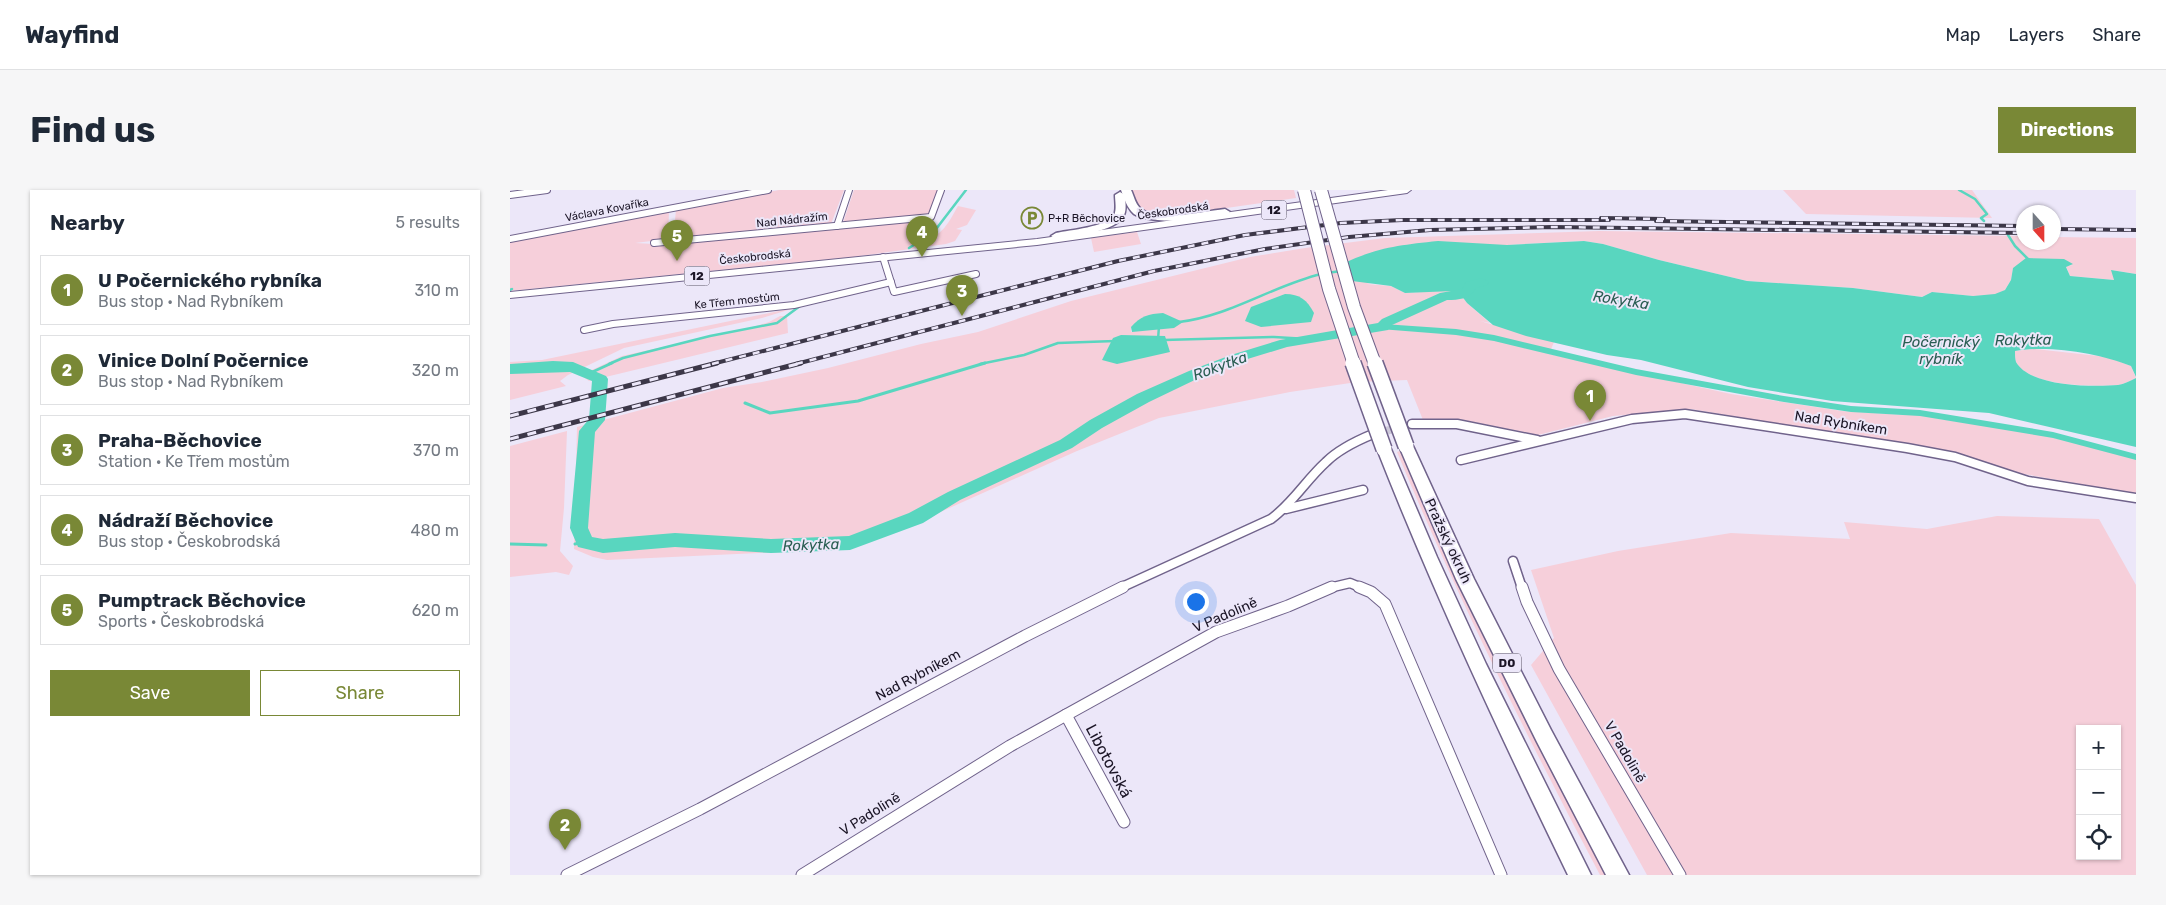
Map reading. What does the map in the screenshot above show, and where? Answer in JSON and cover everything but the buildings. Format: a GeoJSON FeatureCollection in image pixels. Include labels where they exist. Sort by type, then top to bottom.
{"type":"FeatureCollection","features":[{"type":"Feature","properties":{"kind":"highway","name":"Pražský okruh"},"geometry":{"type":"LineString","coordinates":[[1304,190],[1330,296],[1384,449],[1423,546],[1474,662],[1580,875]]}},
{"type":"Feature","properties":{"kind":"highway","name":"Pražský okruh"},"geometry":{"type":"LineString","coordinates":[[1321,190],[1354,307],[1406,446],[1465,579],[1544,736],[1618,875]]}},
{"type":"Feature","properties":{"kind":"highway"},"geometry":{"type":"LineString","coordinates":[[1122,191],[1134,208],[1140,213],[1151,217],[1167,218],[1225,212]]}},
{"type":"Feature","properties":{"kind":"highway"},"geometry":{"type":"LineString","coordinates":[[1122,191],[1132,228]]}},
{"type":"Feature","properties":{"kind":"highway"},"geometry":{"type":"LineString","coordinates":[[1056,236],[1094,228],[1113,221],[1119,213],[1122,191]]}},
{"type":"Feature","properties":{"kind":"main road","name":"Českobrodská"},"geometry":{"type":"LineString","coordinates":[[883,257],[919,249],[1132,228],[1225,212],[1381,190]]}},
{"type":"Feature","properties":{"kind":"main road","name":"Českobrodská"},"geometry":{"type":"LineString","coordinates":[[510,295],[1036,242],[1407,190]]}},
{"type":"Feature","properties":{"kind":"street"},"geometry":{"type":"LineString","coordinates":[[510,195],[546,190]]}},
{"type":"Feature","properties":{"kind":"street","name":"Václava Kovaříka"},"geometry":{"type":"LineString","coordinates":[[510,239],[768,190]]}},
{"type":"Feature","properties":{"kind":"street"},"geometry":{"type":"LineString","coordinates":[[837,226],[849,190]]}},
{"type":"Feature","properties":{"kind":"street"},"geometry":{"type":"LineString","coordinates":[[931,217],[941,190]]}},
{"type":"Feature","properties":{"kind":"street","name":"Nad Nádražím"},"geometry":{"type":"LineString","coordinates":[[654,243],[931,217]]}},
{"type":"Feature","properties":{"kind":"street"},"geometry":{"type":"LineString","coordinates":[[883,257],[894,292],[976,274]]}},
{"type":"Feature","properties":{"kind":"street","name":"Ke Třem mostům"},"geometry":{"type":"LineString","coordinates":[[584,330],[613,324],[794,305],[891,282]]}},
{"type":"Feature","properties":{"kind":"street","name":"Nad Rybníkem"},"geometry":{"type":"LineString","coordinates":[[1461,460],[1632,419],[1685,414],[1955,457],[2028,481],[2136,498]]}},
{"type":"Feature","properties":{"kind":"street","name":"Nad Rybníkem"},"geometry":{"type":"LineString","coordinates":[[1412,424],[1457,424],[1539,441]]}},
{"type":"Feature","properties":{"kind":"street","name":"Nad Rybníkem"},"geometry":{"type":"LineString","coordinates":[[567,875],[696,812],[923,689],[1091,602],[1254,528],[1286,509],[1326,462],[1342,449],[1373,434]]}},
{"type":"Feature","properties":{"kind":"street","name":"Nad Rybníkem"},"geometry":{"type":"LineString","coordinates":[[1286,509],[1363,490]]}},
{"type":"Feature","properties":{"kind":"street"},"geometry":{"type":"LineString","coordinates":[[1301,491],[1316,502]]}},
{"type":"Feature","properties":{"kind":"street","name":"V Padolině"},"geometry":{"type":"LineString","coordinates":[[1513,560],[1527,602],[1559,669],[1680,875]]}},
{"type":"Feature","properties":{"kind":"street","name":"V Padolině"},"geometry":{"type":"LineString","coordinates":[[802,875],[959,776],[1216,632],[1288,606],[1331,587],[1350,583],[1360,586],[1385,604],[1501,875]]}},
{"type":"Feature","properties":{"kind":"street","name":"Libotovská"},"geometry":{"type":"LineString","coordinates":[[1066,715],[1124,822]]}},
{"type":"Feature","properties":{"kind":"shaded area"},"geometry":{"type":"Polygon","coordinates":[[[779,190],[844,190],[831,224],[673,240],[676,210],[779,190]]]}},
{"type":"Feature","properties":{"kind":"shaded area"},"geometry":{"type":"Polygon","coordinates":[[[854,190],[938,190],[928,215],[843,223],[854,190]]]}},
{"type":"Feature","properties":{"kind":"shaded area"},"geometry":{"type":"Polygon","coordinates":[[[1129,190],[1294,190],[1296,198],[1184,214],[1151,215],[1139,209],[1129,190]]]}},
{"type":"Feature","properties":{"kind":"shaded area"},"geometry":{"type":"Polygon","coordinates":[[[1783,190],[1972,190],[1992,218],[1806,214],[1783,190]]]}},
{"type":"Feature","properties":{"kind":"shaded area"},"geometry":{"type":"Polygon","coordinates":[[[958,206],[976,210],[967,225],[956,229],[962,230],[955,241],[946,244],[853,257],[510,291],[510,241],[669,211],[668,239],[635,243],[654,244],[933,218],[921,239],[939,233],[948,223],[958,206]]]}},
{"type":"Feature","properties":{"kind":"shaded area"},"geometry":{"type":"Polygon","coordinates":[[[1599,231],[2016,236],[2016,250],[2061,250],[2061,237],[2136,238],[2136,274],[2112,270],[2114,280],[2070,276],[2066,266],[2073,265],[2013,268],[2011,280],[2005,290],[1995,295],[1973,296],[1932,292],[1922,297],[1853,288],[1747,281],[1659,260],[1603,244],[1584,241],[1507,245],[1367,284],[1391,286],[1405,293],[1453,290],[1461,295],[1467,303],[1490,323],[1480,321],[1554,342],[1549,354],[1731,394],[1842,411],[1904,415],[1920,413],[1939,419],[2024,431],[2136,457],[2136,494],[2018,473],[1866,439],[1691,409],[1613,416],[1538,435],[1458,419],[1423,420],[1407,380],[1357,382],[1290,392],[1159,418],[1077,451],[936,514],[847,549],[607,560],[593,557],[574,549],[577,427],[723,388],[828,368],[921,344],[978,332],[1071,301],[1250,257],[1385,238],[1599,231]],[[1175,319],[1131,327],[1131,332],[1183,322],[1175,319]]]}},
{"type":"Feature","properties":{"kind":"shaded area"},"geometry":{"type":"Polygon","coordinates":[[[1137,232],[1141,244],[1094,252],[1091,238],[1137,232]]]}},
{"type":"Feature","properties":{"kind":"shaded area"},"geometry":{"type":"Polygon","coordinates":[[[798,307],[762,318],[624,348],[568,375],[560,381],[566,386],[510,400],[510,362],[542,360],[798,307]]]}},
{"type":"Feature","properties":{"kind":"shaded area"},"geometry":{"type":"Polygon","coordinates":[[[780,316],[787,316],[788,333],[589,381],[581,375],[622,356],[753,327],[780,316]]]}},
{"type":"Feature","properties":{"kind":"shaded area"},"geometry":{"type":"Polygon","coordinates":[[[2035,349],[2108,357],[2131,366],[2136,378],[2120,385],[2107,386],[2062,384],[2047,381],[2023,370],[2016,362],[2015,351],[2035,349]]]}},
{"type":"Feature","properties":{"kind":"shaded area"},"geometry":{"type":"Polygon","coordinates":[[[567,431],[560,551],[573,566],[569,575],[556,572],[510,577],[510,446],[567,431]]]}},
{"type":"Feature","properties":{"kind":"shaded area"},"geometry":{"type":"Polygon","coordinates":[[[1400,451],[1493,654],[1607,875],[1600,875],[1468,613],[1397,452],[1400,451]]]}},
{"type":"Feature","properties":{"kind":"shaded area"},"geometry":{"type":"Polygon","coordinates":[[[1997,516],[2099,519],[2136,585],[2136,875],[1647,875],[1531,665],[1554,638],[1531,570],[1618,551],[1731,533],[1850,539],[1844,522],[1927,529],[1997,516]]]}},
{"type":"Feature","properties":{"kind":"water","name":"Počernický rybník"},"geometry":{"type":"Polygon","coordinates":[[[1438,241],[1507,245],[1584,241],[1603,244],[1659,260],[1747,281],[1853,288],[1922,297],[1932,292],[1973,296],[1995,294],[2005,290],[2011,280],[2013,268],[2026,258],[2064,259],[2073,264],[2066,267],[2070,276],[2114,280],[2111,270],[2136,274],[2136,377],[2131,366],[2104,357],[2074,351],[2028,349],[2015,351],[2015,358],[2023,370],[2034,376],[2063,384],[2120,385],[2136,378],[2136,447],[1989,413],[1832,401],[1748,387],[1641,360],[1607,355],[1526,336],[1493,325],[1467,303],[1461,295],[1453,291],[1405,293],[1391,286],[1352,281],[1344,263],[1368,253],[1438,241]]]}},
{"type":"Feature","properties":{"kind":"water"},"geometry":{"type":"Polygon","coordinates":[[[1285,294],[1295,295],[1306,301],[1314,313],[1311,322],[1261,327],[1245,321],[1251,307],[1285,294]]]}},
{"type":"Feature","properties":{"kind":"water"},"geometry":{"type":"Polygon","coordinates":[[[1163,313],[1183,322],[1174,328],[1132,332],[1131,327],[1138,320],[1149,315],[1163,313]]]}},
{"type":"Feature","properties":{"kind":"water"},"geometry":{"type":"Polygon","coordinates":[[[1121,335],[1165,336],[1170,352],[1117,364],[1102,360],[1113,338],[1121,335]]]}},
{"type":"Feature","properties":{"kind":"waterway"},"geometry":{"type":"LineString","coordinates":[[909,248],[933,233],[966,190]]}},
{"type":"Feature","properties":{"kind":"waterway"},"geometry":{"type":"LineString","coordinates":[[1959,190],[1975,199],[1987,214],[1981,218],[1984,221]]}},
{"type":"Feature","properties":{"kind":"waterway"},"geometry":{"type":"LineString","coordinates":[[2008,235],[2015,246],[2029,260]]}},
{"type":"Feature","properties":{"kind":"waterway"},"geometry":{"type":"LineString","coordinates":[[1327,273],[1341,271]]}},
{"type":"Feature","properties":{"kind":"waterway"},"geometry":{"type":"LineString","coordinates":[[1179,322],[1216,314],[1303,279],[1321,274]]}},
{"type":"Feature","properties":{"kind":"waterway","name":"Rokytka"},"geometry":{"type":"LineString","coordinates":[[510,369],[553,366],[573,367],[600,379],[597,420],[587,431],[579,528],[585,542],[603,546],[675,540],[771,546],[850,543],[916,518],[954,496],[1066,444],[1096,424],[1143,398],[1195,374],[1236,358],[1285,343],[1383,327],[1387,322],[1445,296],[1457,296],[1467,292],[1471,285],[1482,282]]}},
{"type":"Feature","properties":{"kind":"waterway"},"geometry":{"type":"LineString","coordinates":[[609,364],[623,358],[710,336],[777,323],[800,306]]}},
{"type":"Feature","properties":{"kind":"waterway"},"geometry":{"type":"LineString","coordinates":[[1158,340],[1159,326]]}},
{"type":"Feature","properties":{"kind":"waterway"},"geometry":{"type":"LineString","coordinates":[[1383,327],[1456,332],[1494,338],[1636,372],[1784,399],[1851,409],[1920,413],[2053,435],[2136,457]]}},
{"type":"Feature","properties":{"kind":"waterway"},"geometry":{"type":"LineString","coordinates":[[1164,340],[1274,337],[1308,339]]}},
{"type":"Feature","properties":{"kind":"waterway"},"geometry":{"type":"LineString","coordinates":[[980,364],[1024,355],[1058,343],[1115,341]]}},
{"type":"Feature","properties":{"kind":"waterway"},"geometry":{"type":"LineString","coordinates":[[588,374],[612,363]]}},
{"type":"Feature","properties":{"kind":"waterway"},"geometry":{"type":"LineString","coordinates":[[745,403],[770,413],[858,401],[985,363]]}},
{"type":"Feature","properties":{"kind":"waterway"},"geometry":{"type":"LineString","coordinates":[[575,544],[585,542]]}},
{"type":"Feature","properties":{"kind":"waterway"},"geometry":{"type":"LineString","coordinates":[[510,544],[546,545]]}},
{"type":"Feature","properties":{"kind":"tunnel"},"geometry":{"type":"LineString","coordinates":[[1374,434],[1412,424]]}},
{"type":"Feature","properties":{"kind":"railway"},"geometry":{"type":"LineString","coordinates":[[1601,218],[1664,219]]}},
{"type":"Feature","properties":{"kind":"railway"},"geometry":{"type":"LineString","coordinates":[[712,364],[1118,261],[1245,235],[1341,223],[1402,220],[1609,220]]}},
{"type":"Feature","properties":{"kind":"railway"},"geometry":{"type":"LineString","coordinates":[[1656,221],[2016,226]]}},
{"type":"Feature","properties":{"kind":"railway"},"geometry":{"type":"LineString","coordinates":[[796,364],[1154,271],[1265,249],[1349,237],[1430,230],[1552,227],[2016,233]]}},
{"type":"Feature","properties":{"kind":"railway"},"geometry":{"type":"LineString","coordinates":[[2061,229],[2136,230]]}},
{"type":"Feature","properties":{"kind":"railway"},"geometry":{"type":"LineString","coordinates":[[510,416],[717,363]]}},
{"type":"Feature","properties":{"kind":"railway"},"geometry":{"type":"LineString","coordinates":[[510,439],[801,363]]}},
{"type":"Feature","properties":{"kind":"place","name":"P+R Běchovice"},"geometry":{"type":"Point","coordinates":[1032,218]}},
{"type":"Feature","properties":{"kind":"place","name":"Nádraží Běchovice"},"geometry":{"type":"Point","coordinates":[922,257]}},
{"type":"Feature","properties":{"kind":"place","name":"Pumptrack Běchovice"},"geometry":{"type":"Point","coordinates":[677,261]}},
{"type":"Feature","properties":{"kind":"place","name":"Praha-Běchovice"},"geometry":{"type":"Point","coordinates":[962,316]}},
{"type":"Feature","properties":{"kind":"place","name":"U Počernického rybníka"},"geometry":{"type":"Point","coordinates":[1590,421]}},
{"type":"Feature","properties":{"kind":"place","name":"Vinice Dolní Počernice"},"geometry":{"type":"Point","coordinates":[565,850]}}]}
